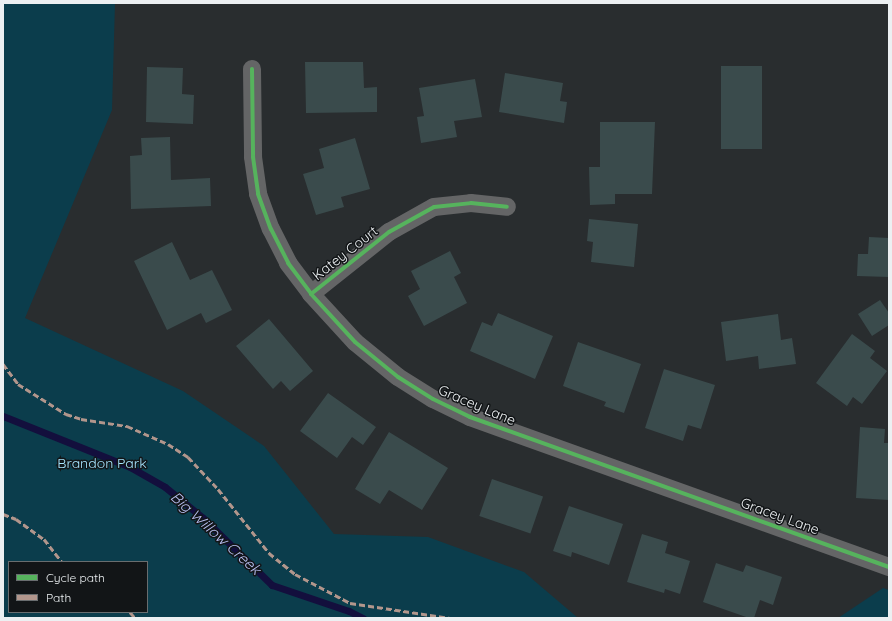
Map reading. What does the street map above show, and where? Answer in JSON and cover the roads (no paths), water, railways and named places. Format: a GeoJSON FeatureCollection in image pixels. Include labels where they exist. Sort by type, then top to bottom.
{"type":"FeatureCollection","features":[{"type":"Feature","properties":{"kind":"street","name":"Gracey Lane"},"geometry":{"type":"LineString","coordinates":[[252,69],[252,157],[258,194],[271,229],[288,263],[311,294],[355,342],[398,377],[433,399],[464,414],[889,567]]}},
{"type":"Feature","properties":{"kind":"street","name":"Katey Court"},"geometry":{"type":"LineString","coordinates":[[311,294],[389,232],[434,207],[471,203],[508,207]]}},
{"type":"Feature","properties":{"kind":"waterway","name":"Big Willow Creek"},"geometry":{"type":"LineString","coordinates":[[3,416],[130,467],[165,487],[203,518],[272,585],[349,611],[363,618]]}},
{"type":"Feature","properties":{"kind":"park label","name":"Brandon Park"},"geometry":{"type":"Point","coordinates":[102,463]}}]}
